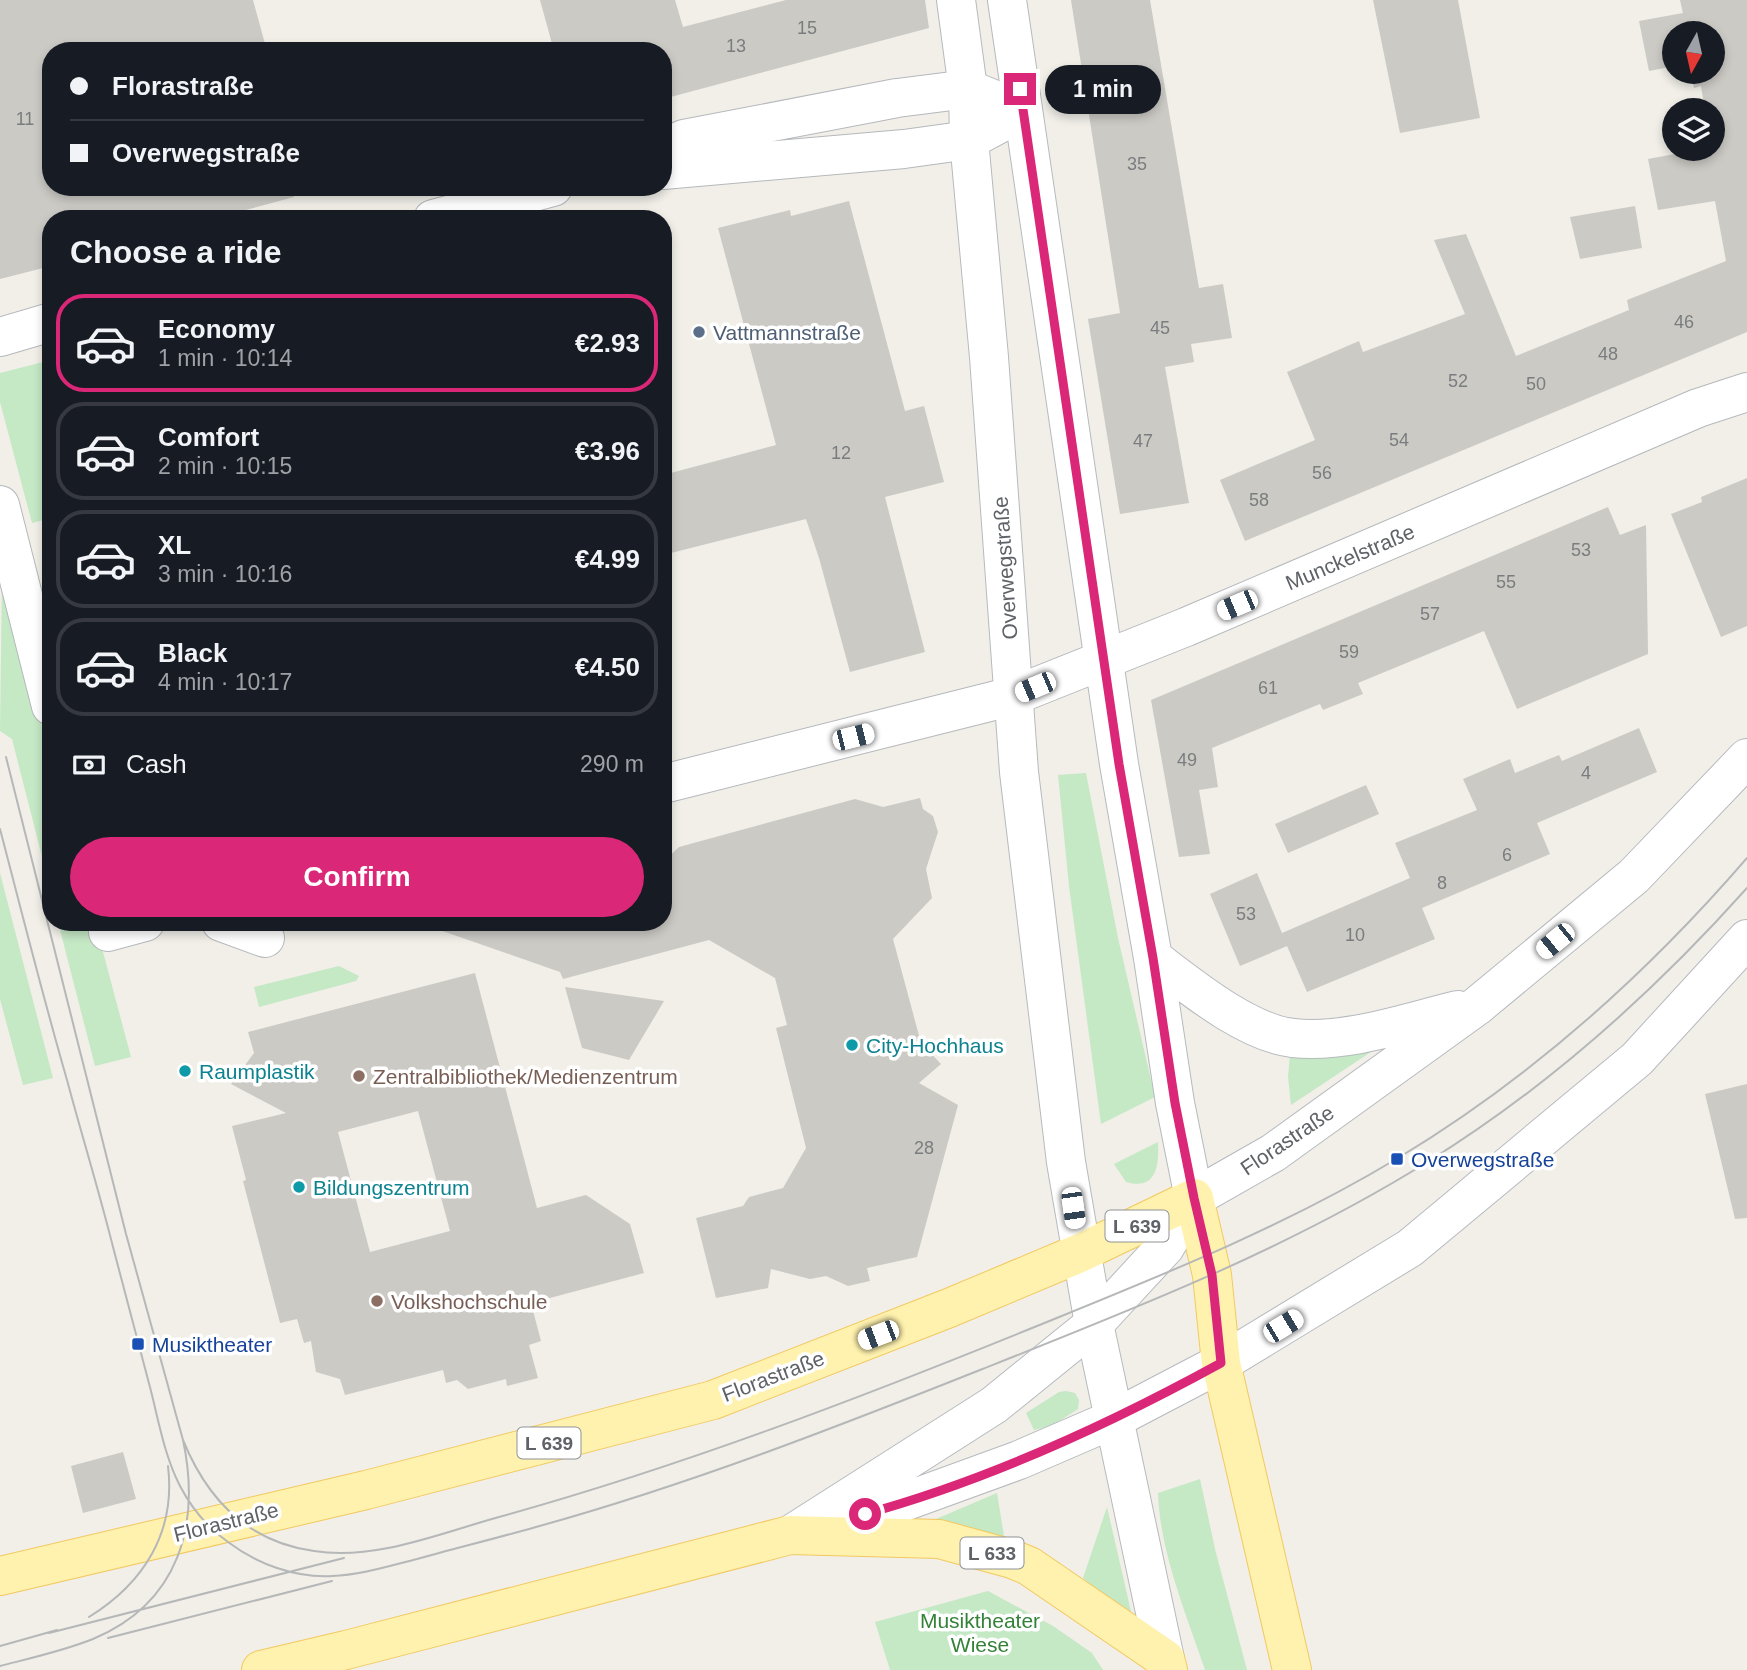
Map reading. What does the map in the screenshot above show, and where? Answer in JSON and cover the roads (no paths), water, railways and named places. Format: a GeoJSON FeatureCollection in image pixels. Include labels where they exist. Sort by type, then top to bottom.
{"type":"FeatureCollection","features":[{"type":"Feature","properties":{"kind":"main road","name":"Overwegstraße"},"geometry":{"type":"LineString","coordinates":[[956,0],[968,89],[969,140],[989,357],[1019,772],[1066,1162],[1094,1324],[1167,1665]]}},
{"type":"Feature","properties":{"kind":"main road"},"geometry":{"type":"LineString","coordinates":[[1007,0],[1119,764],[1175,1103],[1212,1275],[1221,1363],[1292,1670]]}},
{"type":"Feature","properties":{"kind":"main road"},"geometry":{"type":"LineString","coordinates":[[672,144],[684,139],[897,98],[968,89],[1023,111]]}},
{"type":"Feature","properties":{"kind":"main road"},"geometry":{"type":"LineString","coordinates":[[672,169],[904,149],[969,140],[1023,111]]}},
{"type":"Feature","properties":{"kind":"main road"},"geometry":{"type":"LineString","coordinates":[[467,210],[519,196]]}},
{"type":"Feature","properties":{"kind":"main road"},"geometry":{"type":"LineString","coordinates":[[0,337],[42,325]]}},
{"type":"Feature","properties":{"kind":"main road","name":"Munckelstraße"},"geometry":{"type":"LineString","coordinates":[[672,782],[1013,696],[1186,627],[1698,408],[1747,392]]}},
{"type":"Feature","properties":{"kind":"main road"},"geometry":{"type":"LineString","coordinates":[[0,505],[42,671]]}},
{"type":"Feature","properties":{"kind":"main road","name":"Florastraße"},"geometry":{"type":"LineString","coordinates":[[0,1576],[366,1490],[713,1400],[949,1308],[1080,1253],[1194,1198],[1273,1153],[1477,1006],[1634,876],[1747,758]]}},
{"type":"Feature","properties":{"kind":"main road"},"geometry":{"type":"LineString","coordinates":[[246,931],[265,938]]}},
{"type":"Feature","properties":{"kind":"main road"},"geometry":{"type":"LineString","coordinates":[[261,1670],[372,1644],[890,1507],[1019,1460],[1114,1419],[1221,1363],[1410,1248],[1637,1059],[1747,939]]}},
{"type":"Feature","properties":{"kind":"main road","name":"Florastraße"},"geometry":{"type":"LineString","coordinates":[[1153,958],[1206,998],[1266,1031],[1293,1038],[1344,1037],[1477,1006]]}},
{"type":"Feature","properties":{"kind":"main road"},"geometry":{"type":"LineString","coordinates":[[790,1535],[994,1405],[1094,1324],[1165,1247],[1194,1198]]}},
{"type":"Feature","properties":{"kind":"main road","name":"L 633"},"geometry":{"type":"LineString","coordinates":[[790,1535],[939,1539],[1012,1559],[1029,1566],[1167,1665]]}},
{"type":"Feature","properties":{"kind":"tram line"},"geometry":{"type":"LineString","coordinates":[[6,757],[42,900]]}},
{"type":"Feature","properties":{"kind":"tram line"},"geometry":{"type":"LineString","coordinates":[[0,829],[163,1440],[175,1475],[184,1494],[207,1524],[239,1550],[277,1568],[318,1576],[353,1574],[417,1559],[593,1511],[705,1474],[1038,1347],[1266,1250],[1376,1193],[1516,1102],[1637,1001],[1712,927],[1747,888]]}},
{"type":"Feature","properties":{"kind":"tram line"},"geometry":{"type":"LineString","coordinates":[[183,1440],[204,1481],[218,1499],[250,1527],[290,1546],[337,1553],[360,1552],[408,1544],[568,1497],[838,1405],[1221,1249],[1311,1206],[1398,1158],[1494,1094],[1584,1022],[1669,943],[1747,858]]}},
{"type":"Feature","properties":{"kind":"tram line"},"geometry":{"type":"LineString","coordinates":[[0,1666],[93,1639],[122,1624],[146,1605],[164,1583],[177,1558],[185,1531],[189,1502],[183,1440],[126,1234],[50,931]]}},
{"type":"Feature","properties":{"kind":"tram line"},"geometry":{"type":"LineString","coordinates":[[89,1617],[126,1588],[152,1554],[167,1513],[168,1466]]}},
{"type":"Feature","properties":{"kind":"tram line"},"geometry":{"type":"LineString","coordinates":[[49,1633],[344,1558]]}},
{"type":"Feature","properties":{"kind":"tram line"},"geometry":{"type":"LineString","coordinates":[[108,1638],[332,1581]]}},
{"type":"Feature","properties":{"kind":"tram line"},"geometry":{"type":"LineString","coordinates":[[0,1646],[57,1630]]}},
{"type":"Feature","properties":{"kind":"place","name":"Vattmannstraße"},"geometry":{"type":"Point","coordinates":[699,332]}},
{"type":"Feature","properties":{"kind":"place","name":"City-Hochhaus"},"geometry":{"type":"Point","coordinates":[852,1045]}},
{"type":"Feature","properties":{"kind":"place","name":"Raumplastik"},"geometry":{"type":"Point","coordinates":[185,1071]}},
{"type":"Feature","properties":{"kind":"place","name":"Zentralbibliothek/Medienzentrum"},"geometry":{"type":"Point","coordinates":[359,1076]}},
{"type":"Feature","properties":{"kind":"place","name":"Overwegstraße"},"geometry":{"type":"Point","coordinates":[1397,1159]}},
{"type":"Feature","properties":{"kind":"place","name":"Bildungszentrum"},"geometry":{"type":"Point","coordinates":[299,1187]}},
{"type":"Feature","properties":{"kind":"place","name":"Volkshochschule"},"geometry":{"type":"Point","coordinates":[377,1301]}},
{"type":"Feature","properties":{"kind":"place","name":"Musiktheater"},"geometry":{"type":"Point","coordinates":[138,1344]}},
{"type":"Feature","properties":{"kind":"park label","name":"Musiktheater Wiese"},"geometry":{"type":"Point","coordinates":[980,1632]}}]}
